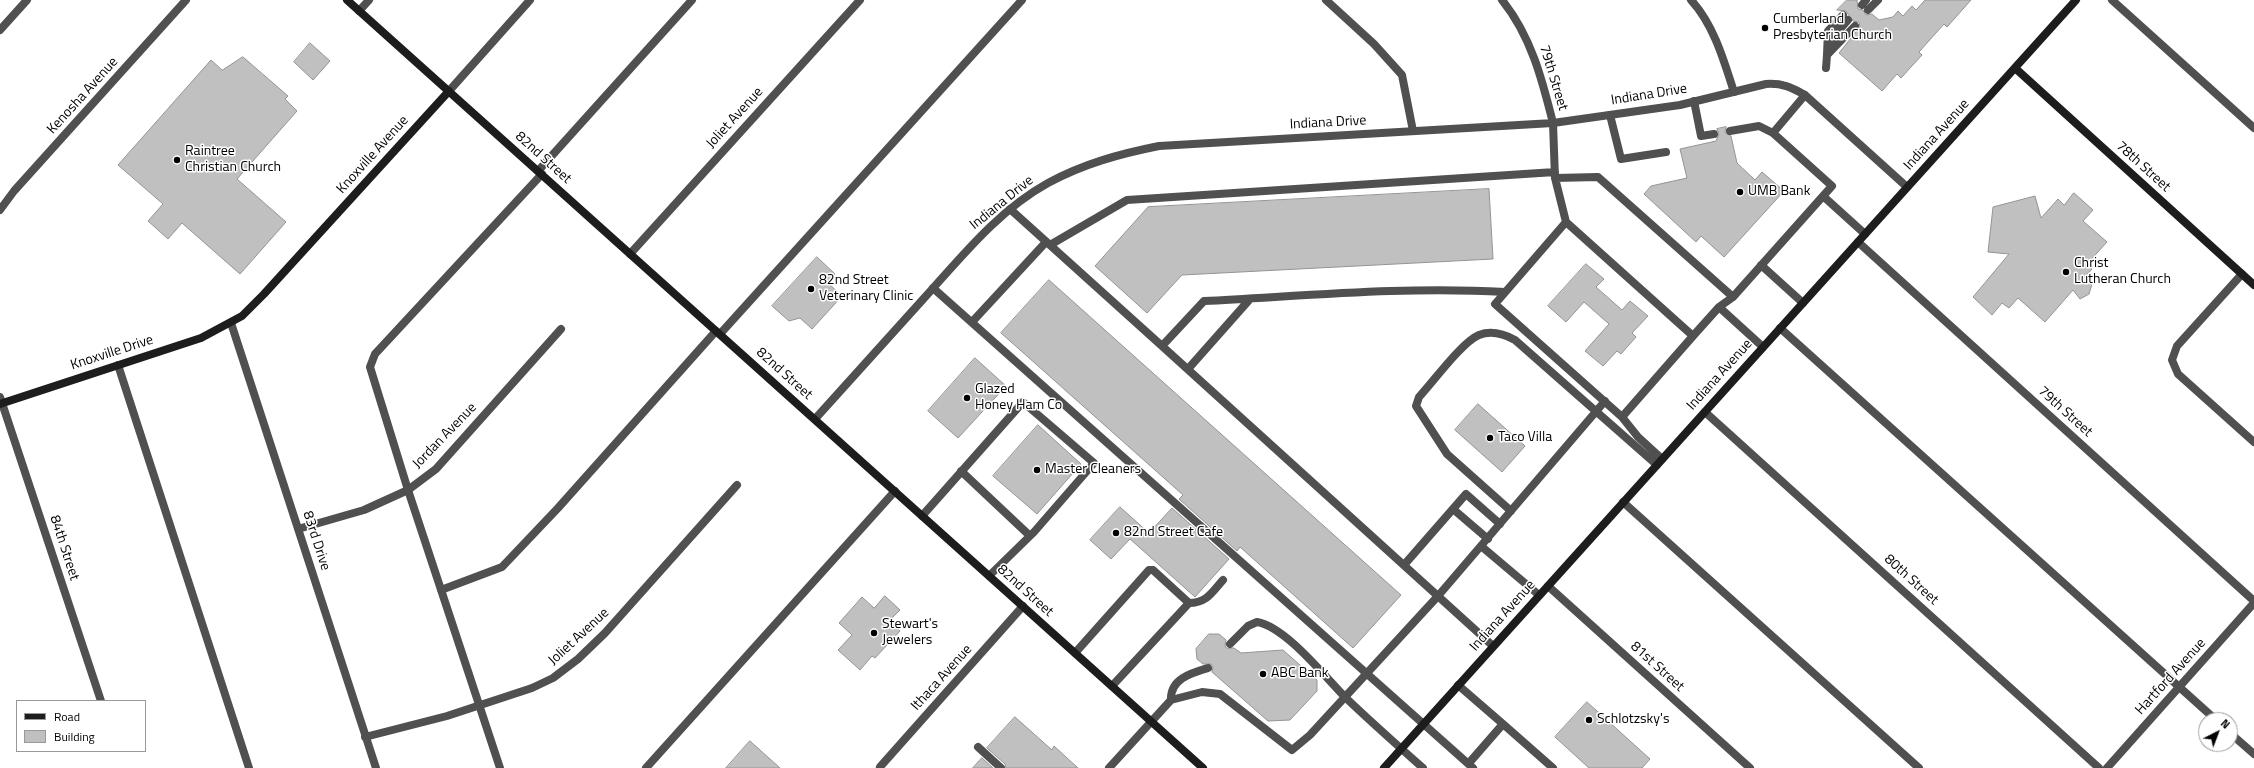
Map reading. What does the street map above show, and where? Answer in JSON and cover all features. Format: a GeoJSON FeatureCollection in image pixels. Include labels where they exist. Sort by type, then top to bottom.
{"type":"FeatureCollection","features":[{"type":"Feature","properties":{"kind":"main road","name":"82nd Street"},"geometry":{"type":"LineString","coordinates":[[347,0],[1203,768]]}},
{"type":"Feature","properties":{"kind":"main road","name":"Indiana Avenue"},"geometry":{"type":"LineString","coordinates":[[1384,768],[2076,0]]}},
{"type":"Feature","properties":{"kind":"main road","name":"78th Street"},"geometry":{"type":"LineString","coordinates":[[2015,68],[2254,285]]}},
{"type":"Feature","properties":{"kind":"main road","name":"Knoxville Avenue"},"geometry":{"type":"LineString","coordinates":[[231,323],[242,316],[264,294],[449,91]]}},
{"type":"Feature","properties":{"kind":"main road","name":"Knoxville Drive"},"geometry":{"type":"LineString","coordinates":[[1,401],[201,338],[231,323]]}},
{"type":"Feature","properties":{"kind":"street"},"geometry":{"type":"LineString","coordinates":[[0,30],[27,0]]}},
{"type":"Feature","properties":{"kind":"street","name":"Kenosha Avenue"},"geometry":{"type":"LineString","coordinates":[[0,210],[14,190],[186,0]]}},
{"type":"Feature","properties":{"kind":"street"},"geometry":{"type":"LineString","coordinates":[[359,11],[369,0]]}},
{"type":"Feature","properties":{"kind":"street","name":"Knoxville Avenue"},"geometry":{"type":"LineString","coordinates":[[449,91],[530,0]]}},
{"type":"Feature","properties":{"kind":"street"},"geometry":{"type":"LineString","coordinates":[[500,768],[408,490],[370,367],[372,360],[469,250],[540,173],[692,0]]}},
{"type":"Feature","properties":{"kind":"street","name":"Joliet Avenue"},"geometry":{"type":"LineString","coordinates":[[630,254],[860,0]]}},
{"type":"Feature","properties":{"kind":"street"},"geometry":{"type":"LineString","coordinates":[[441,590],[502,567],[558,508],[1022,0]]}},
{"type":"Feature","properties":{"kind":"street"},"geometry":{"type":"LineString","coordinates":[[1326,0],[1374,44],[1402,75],[1413,131]]}},
{"type":"Feature","properties":{"kind":"street","name":"79th Street"},"geometry":{"type":"LineString","coordinates":[[1502,0],[1529,43],[1540,72],[1553,123],[1555,175],[1566,222]]}},
{"type":"Feature","properties":{"kind":"street"},"geometry":{"type":"LineString","coordinates":[[1691,0],[1705,19],[1719,46],[1734,92]]}},
{"type":"Feature","properties":{"kind":"street"},"geometry":{"type":"LineString","coordinates":[[1866,5],[1878,0]]}},
{"type":"Feature","properties":{"kind":"street"},"geometry":{"type":"LineString","coordinates":[[2112,0],[2254,128]]}},
{"type":"Feature","properties":{"kind":"street"},"geometry":{"type":"LineString","coordinates":[[1826,68],[1828,31],[1845,18]]}},
{"type":"Feature","properties":{"kind":"street"},"geometry":{"type":"LineString","coordinates":[[1827,55],[1855,26]]}},
{"type":"Feature","properties":{"kind":"street","name":"Indiana Drive"},"geometry":{"type":"LineString","coordinates":[[815,419],[976,240],[1010,209],[1047,184],[1080,167],[1120,154],[1159,146],[1553,123],[1694,101],[1766,84],[1779,83],[1790,86],[1805,96],[1907,187]]}},
{"type":"Feature","properties":{"kind":"street"},"geometry":{"type":"LineString","coordinates":[[1773,133],[1805,96]]}},
{"type":"Feature","properties":{"kind":"street"},"geometry":{"type":"LineString","coordinates":[[1694,101],[1701,136],[1714,134]]}},
{"type":"Feature","properties":{"kind":"street"},"geometry":{"type":"LineString","coordinates":[[1610,115],[1621,159],[1666,152]]}},
{"type":"Feature","properties":{"kind":"street"},"geometry":{"type":"LineString","coordinates":[[1622,416],[1719,307],[1733,297],[1832,186],[1773,133],[1759,126],[1730,131]]}},
{"type":"Feature","properties":{"kind":"street"},"geometry":{"type":"LineString","coordinates":[[972,322],[1048,244],[1127,200],[1555,175],[1598,176],[1733,297]]}},
{"type":"Feature","properties":{"kind":"street"},"geometry":{"type":"LineString","coordinates":[[1823,196],[1865,234]]}},
{"type":"Feature","properties":{"kind":"street"},"geometry":{"type":"LineString","coordinates":[[1010,209],[1493,646]]}},
{"type":"Feature","properties":{"kind":"street"},"geometry":{"type":"LineString","coordinates":[[1659,462],[1622,416],[1495,304],[1566,222],[1693,336]]}},
{"type":"Feature","properties":{"kind":"street","name":"79th Street"},"geometry":{"type":"LineString","coordinates":[[1858,242],[2254,602]]}},
{"type":"Feature","properties":{"kind":"street"},"geometry":{"type":"LineString","coordinates":[[1761,266],[1802,303]]}},
{"type":"Feature","properties":{"kind":"street"},"geometry":{"type":"LineString","coordinates":[[2242,274],[2177,346],[2172,360],[2178,374],[2254,442]]}},
{"type":"Feature","properties":{"kind":"street"},"geometry":{"type":"LineString","coordinates":[[933,288],[1423,725],[1471,766],[1503,724]]}},
{"type":"Feature","properties":{"kind":"street"},"geometry":{"type":"LineString","coordinates":[[1162,346],[1204,301],[1394,291],[1466,290],[1505,292]]}},
{"type":"Feature","properties":{"kind":"street"},"geometry":{"type":"LineString","coordinates":[[1188,369],[1250,299]]}},
{"type":"Feature","properties":{"kind":"street"},"geometry":{"type":"LineString","coordinates":[[1719,307],[1763,347]]}},
{"type":"Feature","properties":{"kind":"street","name":"83rd Drive"},"geometry":{"type":"LineString","coordinates":[[231,323],[376,768]]}},
{"type":"Feature","properties":{"kind":"street","name":"Jordan Avenue"},"geometry":{"type":"LineString","coordinates":[[298,529],[364,510],[408,490],[436,469],[561,328]]}},
{"type":"Feature","properties":{"kind":"street"},"geometry":{"type":"LineString","coordinates":[[1780,328],[2207,712]]}},
{"type":"Feature","properties":{"kind":"street"},"geometry":{"type":"LineString","coordinates":[[1511,511],[1447,454],[1416,406],[1419,397],[1466,344],[1479,335],[1492,333],[1504,334],[1515,340],[1596,413],[1659,462]]}},
{"type":"Feature","properties":{"kind":"street"},"geometry":{"type":"LineString","coordinates":[[118,365],[249,768]]}},
{"type":"Feature","properties":{"kind":"street","name":"84th Street"},"geometry":{"type":"LineString","coordinates":[[1,401],[101,700]]}},
{"type":"Feature","properties":{"kind":"street"},"geometry":{"type":"LineString","coordinates":[[1110,768],[1171,700],[1202,692],[1220,694],[1292,750],[1310,734],[1367,675],[1488,539],[1606,401]]}},
{"type":"Feature","properties":{"kind":"street"},"geometry":{"type":"LineString","coordinates":[[922,516],[1023,402],[1094,463],[1030,536],[989,576]]}},
{"type":"Feature","properties":{"kind":"street","name":"80th Street"},"geometry":{"type":"LineString","coordinates":[[1705,412],[2099,768]]}},
{"type":"Feature","properties":{"kind":"street"},"geometry":{"type":"LineString","coordinates":[[962,471],[1030,536]]}},
{"type":"Feature","properties":{"kind":"street","name":"Joliet Avenue"},"geometry":{"type":"LineString","coordinates":[[365,737],[447,716],[479,706],[532,688],[553,678],[578,659],[605,633],[737,485]]}},
{"type":"Feature","properties":{"kind":"street"},"geometry":{"type":"LineString","coordinates":[[646,768],[895,491]]}},
{"type":"Feature","properties":{"kind":"street"},"geometry":{"type":"LineString","coordinates":[[1404,565],[1466,494],[1500,524]]}},
{"type":"Feature","properties":{"kind":"street"},"geometry":{"type":"LineString","coordinates":[[1623,502],[1919,768]]}},
{"type":"Feature","properties":{"kind":"street"},"geometry":{"type":"LineString","coordinates":[[1453,509],[1488,539]]}},
{"type":"Feature","properties":{"kind":"street"},"geometry":{"type":"LineString","coordinates":[[1481,546],[1539,595]]}},
{"type":"Feature","properties":{"kind":"street"},"geometry":{"type":"LineString","coordinates":[[1075,653],[1149,570],[1153,570],[1189,603],[1199,603],[1204,601],[1223,580]]}},
{"type":"Feature","properties":{"kind":"street","name":"81st Street"},"geometry":{"type":"LineString","coordinates":[[1548,586],[1750,768]]}},
{"type":"Feature","properties":{"kind":"street","name":"Hartford Avenue"},"geometry":{"type":"LineString","coordinates":[[2107,768],[2254,602]]}},
{"type":"Feature","properties":{"kind":"street"},"geometry":{"type":"LineString","coordinates":[[1112,686],[1189,603]]}},
{"type":"Feature","properties":{"kind":"street","name":"Ithaca Avenue"},"geometry":{"type":"LineString","coordinates":[[880,767],[1023,606]]}},
{"type":"Feature","properties":{"kind":"street"},"geometry":{"type":"LineString","coordinates":[[1230,644],[1248,626],[1257,622],[1263,623],[1279,633],[1314,664],[1345,697],[1423,768]]}},
{"type":"Feature","properties":{"kind":"street"},"geometry":{"type":"LineString","coordinates":[[1171,700],[1171,691],[1176,682],[1195,672],[1208,668]]}},
{"type":"Feature","properties":{"kind":"street"},"geometry":{"type":"LineString","coordinates":[[1458,685],[1553,768]]}},
{"type":"Feature","properties":{"kind":"street"},"geometry":{"type":"LineString","coordinates":[[2238,740],[2254,754]]}},
{"type":"Feature","properties":{"kind":"street"},"geometry":{"type":"LineString","coordinates":[[978,747],[1001,768]]}},
{"type":"Feature","properties":{"kind":"building"},"geometry":{"type":"Polygon","coordinates":[[[1847,0],[1857,0],[1858,9],[1863,10],[1866,15],[1872,14],[1879,20],[1893,17],[1898,11],[1903,16],[1912,6],[1916,10],[1925,0],[1971,0],[1947,27],[1944,24],[1919,52],[1922,55],[1901,78],[1897,74],[1882,91],[1839,53],[1860,27],[1859,22],[1853,21],[1846,11],[1837,10],[1847,0]]]}},
{"type":"Feature","properties":{"kind":"building"},"geometry":{"type":"Polygon","coordinates":[[[310,43],[330,61],[313,80],[294,62],[310,43]]]}},
{"type":"Feature","properties":{"kind":"building","name":"Raintree Christian Church"},"geometry":{"type":"Polygon","coordinates":[[[243,57],[288,96],[285,99],[297,111],[237,179],[286,222],[240,274],[182,223],[168,239],[148,221],[163,204],[118,165],[211,60],[222,70],[243,57]]]}},
{"type":"Feature","properties":{"kind":"building","name":"UMB Bank"},"geometry":{"type":"Polygon","coordinates":[[[1726,127],[1725,132],[1731,136],[1737,163],[1755,180],[1762,172],[1784,191],[1724,257],[1701,236],[1696,242],[1644,194],[1651,186],[1687,178],[1680,149],[1716,141],[1719,134],[1717,129],[1726,127]]]}},
{"type":"Feature","properties":{"kind":"building"},"geometry":{"type":"Polygon","coordinates":[[[1489,189],[1493,259],[1182,275],[1147,313],[1095,266],[1148,207],[1489,189]]]}},
{"type":"Feature","properties":{"kind":"building","name":"Christ Lutheran Church"},"geometry":{"type":"Polygon","coordinates":[[[2074,193],[2093,210],[2083,221],[2107,242],[2087,264],[2092,269],[2083,279],[2092,284],[2089,294],[2080,299],[2073,290],[2045,322],[2018,298],[2009,308],[2002,303],[1992,315],[1973,297],[2009,254],[1988,252],[1993,207],[2035,196],[2041,218],[2058,199],[2064,205],[2074,193]]]}},
{"type":"Feature","properties":{"kind":"building","name":"82nd Street Veterinary Clinic"},"geometry":{"type":"Polygon","coordinates":[[[817,257],[835,274],[828,283],[842,296],[812,329],[800,318],[789,321],[772,306],[817,257]]]}},
{"type":"Feature","properties":{"kind":"building"},"geometry":{"type":"Polygon","coordinates":[[[1586,264],[1604,279],[1596,287],[1622,310],[1630,301],[1648,316],[1632,333],[1636,337],[1621,354],[1617,351],[1603,366],[1585,351],[1609,324],[1584,302],[1566,322],[1548,306],[1586,264]]]}},
{"type":"Feature","properties":{"kind":"building"},"geometry":{"type":"Polygon","coordinates":[[[1049,280],[1401,595],[1353,648],[1240,547],[1237,551],[1179,499],[1183,495],[1001,333],[1049,280]]]}},
{"type":"Feature","properties":{"kind":"building","name":"Glazed Honey Ham Co"},"geometry":{"type":"Polygon","coordinates":[[[975,358],[1006,386],[958,438],[928,411],[975,358]]]}},
{"type":"Feature","properties":{"kind":"building","name":"Taco Villa"},"geometry":{"type":"Polygon","coordinates":[[[1478,404],[1525,446],[1502,472],[1455,430],[1478,404]]]}},
{"type":"Feature","properties":{"kind":"building","name":"Master Cleaners"},"geometry":{"type":"Polygon","coordinates":[[[1038,425],[1081,464],[1037,514],[993,476],[1038,425]]]}},
{"type":"Feature","properties":{"kind":"building"},"geometry":{"type":"Polygon","coordinates":[[[1120,507],[1149,533],[1172,508],[1229,559],[1195,597],[1130,539],[1111,559],[1090,540],[1120,507]]]}},
{"type":"Feature","properties":{"kind":"building","name":"Stewart's Jewelers"},"geometry":{"type":"Polygon","coordinates":[[[885,596],[900,610],[889,621],[900,631],[875,658],[872,656],[860,670],[838,650],[852,635],[839,623],[862,597],[874,608],[885,596]]]}},
{"type":"Feature","properties":{"kind":"building","name":"ABC Bank"},"geometry":{"type":"Polygon","coordinates":[[[1209,634],[1219,634],[1226,640],[1226,648],[1234,648],[1241,653],[1283,650],[1317,680],[1317,691],[1290,720],[1268,721],[1212,672],[1213,667],[1211,664],[1203,664],[1197,659],[1196,649],[1209,634]]]}},
{"type":"Feature","properties":{"kind":"building","name":"Schlotzsky's"},"geometry":{"type":"Polygon","coordinates":[[[1587,702],[1650,759],[1642,768],[1589,768],[1555,737],[1587,702]]]}},
{"type":"Feature","properties":{"kind":"building"},"geometry":{"type":"Polygon","coordinates":[[[1015,717],[1052,750],[1054,746],[1078,768],[1006,768],[1005,764],[987,748],[1015,717]]]}},
{"type":"Feature","properties":{"kind":"building"},"geometry":{"type":"Polygon","coordinates":[[[750,741],[780,768],[726,768],[750,741]]]}},
{"type":"Feature","properties":{"kind":"building"},"geometry":{"type":"Polygon","coordinates":[[[982,758],[993,768],[973,768],[982,758]]]}},
{"type":"Feature","properties":{"kind":"place","name":"Cumberland Presbyterian Church"},"geometry":{"type":"Point","coordinates":[1765,28]}},
{"type":"Feature","properties":{"kind":"place","name":"Raintree Christian Church"},"geometry":{"type":"Point","coordinates":[177,160]}},
{"type":"Feature","properties":{"kind":"place","name":"UMB Bank"},"geometry":{"type":"Point","coordinates":[1740,192]}},
{"type":"Feature","properties":{"kind":"place","name":"Christ Lutheran Church"},"geometry":{"type":"Point","coordinates":[2066,272]}},
{"type":"Feature","properties":{"kind":"place","name":"82nd Street Veterinary Clinic"},"geometry":{"type":"Point","coordinates":[811,289]}},
{"type":"Feature","properties":{"kind":"place","name":"Glazed Honey Ham Co"},"geometry":{"type":"Point","coordinates":[967,398]}},
{"type":"Feature","properties":{"kind":"place","name":"Taco Villa"},"geometry":{"type":"Point","coordinates":[1490,438]}},
{"type":"Feature","properties":{"kind":"place","name":"Master Cleaners"},"geometry":{"type":"Point","coordinates":[1037,470]}},
{"type":"Feature","properties":{"kind":"place","name":"82nd Street Cafe"},"geometry":{"type":"Point","coordinates":[1116,533]}},
{"type":"Feature","properties":{"kind":"place","name":"Stewart's Jewelers"},"geometry":{"type":"Point","coordinates":[874,633]}},
{"type":"Feature","properties":{"kind":"place","name":"ABC Bank"},"geometry":{"type":"Point","coordinates":[1263,674]}},
{"type":"Feature","properties":{"kind":"place","name":"Schlotzsky's"},"geometry":{"type":"Point","coordinates":[1589,720]}}]}
